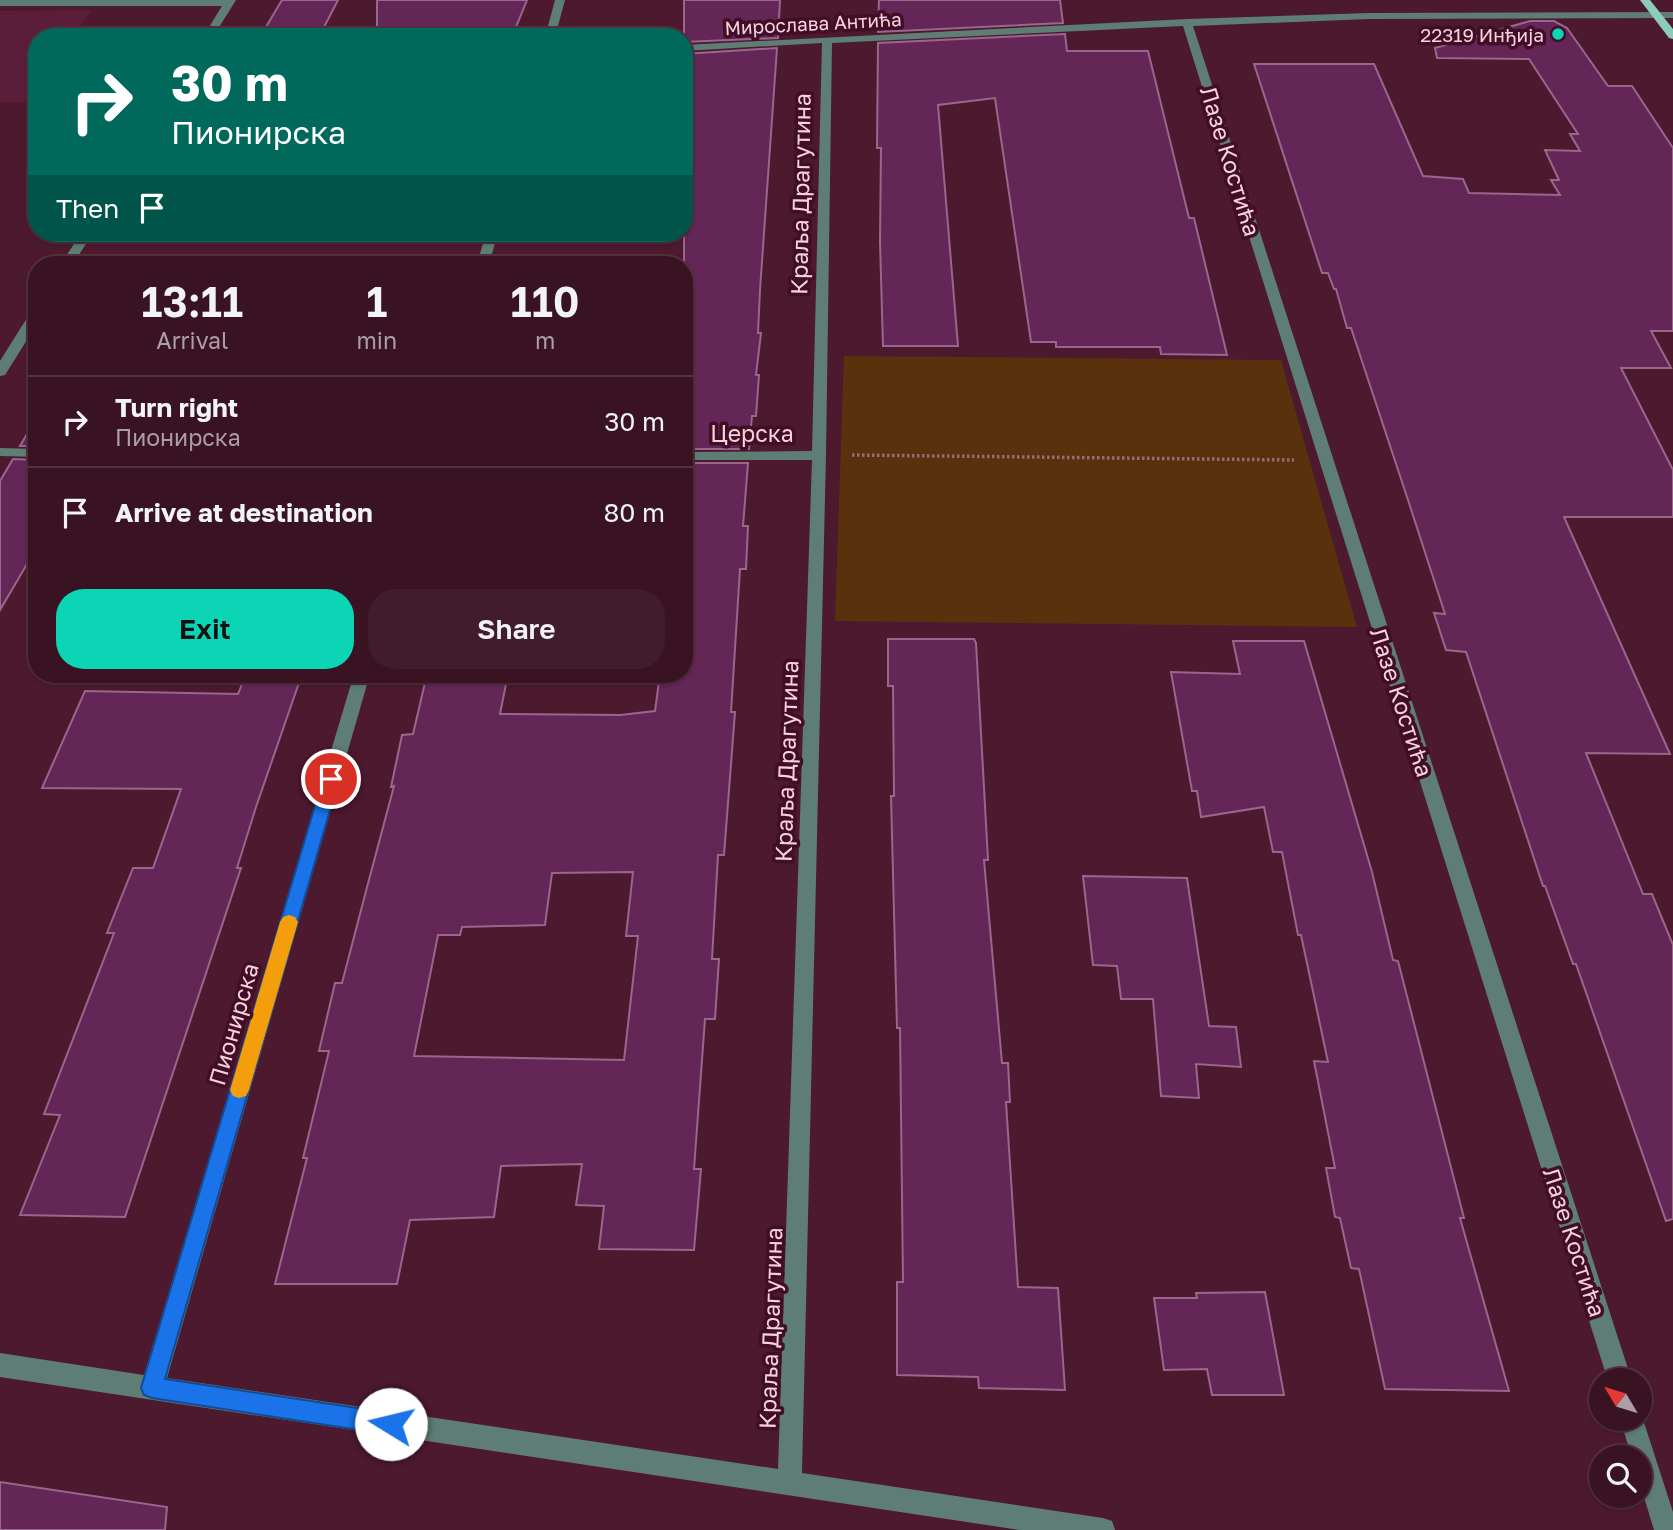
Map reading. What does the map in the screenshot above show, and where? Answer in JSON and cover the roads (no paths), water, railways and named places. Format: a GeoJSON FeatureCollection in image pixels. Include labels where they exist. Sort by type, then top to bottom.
{"type":"FeatureCollection","features":[{"type":"Feature","properties":{"kind":"main road"},"geometry":{"type":"LineString","coordinates":[[1645,0],[1673,36]]}},
{"type":"Feature","properties":{"kind":"street"},"geometry":{"type":"LineString","coordinates":[[552,28],[560,0]]}},
{"type":"Feature","properties":{"kind":"street"},"geometry":{"type":"LineString","coordinates":[[0,3],[230,2]]}},
{"type":"Feature","properties":{"kind":"street"},"geometry":{"type":"LineString","coordinates":[[214,28],[230,2]]}},
{"type":"Feature","properties":{"kind":"street","name":"Мирослава Антића"},"geometry":{"type":"LineString","coordinates":[[693,47],[1186,22],[1446,13],[1673,15]]}},
{"type":"Feature","properties":{"kind":"street","name":"Лазе Костића"},"geometry":{"type":"LineString","coordinates":[[1186,22],[1616,1368]]}},
{"type":"Feature","properties":{"kind":"street","name":"Краља Драгутина"},"geometry":{"type":"LineString","coordinates":[[790,1483],[819,455],[827,40]]}},
{"type":"Feature","properties":{"kind":"street"},"geometry":{"type":"LineString","coordinates":[[0,373],[28,328]]}},
{"type":"Feature","properties":{"kind":"street"},"geometry":{"type":"LineString","coordinates":[[0,453],[28,453]]}},
{"type":"Feature","properties":{"kind":"street","name":"Церска"},"geometry":{"type":"LineString","coordinates":[[693,456],[819,455]]}},
{"type":"Feature","properties":{"kind":"street","name":"Пионирска"},"geometry":{"type":"LineString","coordinates":[[152,1388],[359,683]]}},
{"type":"Feature","properties":{"kind":"street"},"geometry":{"type":"LineString","coordinates":[[0,1365],[1103,1530]]}},
{"type":"Feature","properties":{"kind":"street"},"geometry":{"type":"LineString","coordinates":[[1636,1432],[1666,1530]]}},
{"type":"Feature","properties":{"kind":"place","name":"22319 Инђија"},"geometry":{"type":"Point","coordinates":[1558,34]}}]}
